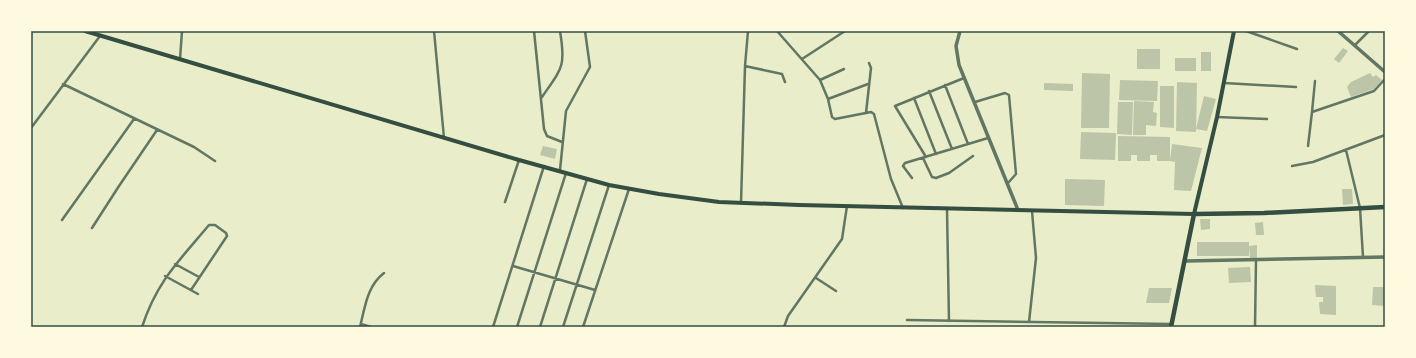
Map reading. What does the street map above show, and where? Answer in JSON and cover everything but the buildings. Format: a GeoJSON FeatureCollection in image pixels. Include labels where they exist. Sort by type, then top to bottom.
{"type":"FeatureCollection","features":[{"type":"Feature","properties":{"kind":"main road"},"geometry":{"type":"LineString","coordinates":[[84,31],[519,160],[560,170],[609,185],[682,198],[741,202],[903,208],[1194,214],[1385,207]]}},
{"type":"Feature","properties":{"kind":"main road"},"geometry":{"type":"LineString","coordinates":[[1171,325],[1186,261],[1194,214],[1217,117],[1234,31]]}},
{"type":"Feature","properties":{"kind":"street"},"geometry":{"type":"LineString","coordinates":[[31,128],[63,84],[102,36],[104,31]]}},
{"type":"Feature","properties":{"kind":"street"},"geometry":{"type":"LineString","coordinates":[[180,59],[182,31]]}},
{"type":"Feature","properties":{"kind":"street"},"geometry":{"type":"LineString","coordinates":[[434,31],[444,138]]}},
{"type":"Feature","properties":{"kind":"street"},"geometry":{"type":"LineString","coordinates":[[534,31],[545,134],[562,142]]}},
{"type":"Feature","properties":{"kind":"street"},"geometry":{"type":"LineString","coordinates":[[542,97],[560,71],[563,61],[560,31]]}},
{"type":"Feature","properties":{"kind":"street"},"geometry":{"type":"LineString","coordinates":[[560,170],[566,111],[590,67],[585,31]]}},
{"type":"Feature","properties":{"kind":"street"},"geometry":{"type":"LineString","coordinates":[[741,202],[745,66],[748,31]]}},
{"type":"Feature","properties":{"kind":"street"},"geometry":{"type":"LineString","coordinates":[[777,31],[820,80],[828,99],[832,117],[835,119],[872,112],[874,114],[892,179],[903,208]]}},
{"type":"Feature","properties":{"kind":"street"},"geometry":{"type":"LineString","coordinates":[[802,59],[845,31]]}},
{"type":"Feature","properties":{"kind":"street"},"geometry":{"type":"LineString","coordinates":[[960,31],[956,50],[964,77],[1018,210]]}},
{"type":"Feature","properties":{"kind":"street"},"geometry":{"type":"LineString","coordinates":[[1246,31],[1297,49]]}},
{"type":"Feature","properties":{"kind":"street"},"geometry":{"type":"LineString","coordinates":[[1338,31],[1385,72]]}},
{"type":"Feature","properties":{"kind":"street"},"geometry":{"type":"LineString","coordinates":[[1354,46],[1369,31]]}},
{"type":"Feature","properties":{"kind":"street"},"geometry":{"type":"LineString","coordinates":[[866,113],[870,68],[869,63]]}},
{"type":"Feature","properties":{"kind":"street"},"geometry":{"type":"LineString","coordinates":[[745,66],[782,74],[785,82]]}},
{"type":"Feature","properties":{"kind":"street"},"geometry":{"type":"LineString","coordinates":[[820,80],[844,69]]}},
{"type":"Feature","properties":{"kind":"street"},"geometry":{"type":"LineString","coordinates":[[964,77],[897,105],[896,109],[924,158],[932,177],[936,178],[949,173],[973,156]]}},
{"type":"Feature","properties":{"kind":"street"},"geometry":{"type":"LineString","coordinates":[[1312,112],[1374,91],[1385,79]]}},
{"type":"Feature","properties":{"kind":"street"},"geometry":{"type":"LineString","coordinates":[[1308,146],[1315,81]]}},
{"type":"Feature","properties":{"kind":"street"},"geometry":{"type":"LineString","coordinates":[[1224,83],[1296,87]]}},
{"type":"Feature","properties":{"kind":"street"},"geometry":{"type":"LineString","coordinates":[[63,84],[194,147],[215,161]]}},
{"type":"Feature","properties":{"kind":"street"},"geometry":{"type":"LineString","coordinates":[[828,99],[868,84]]}},
{"type":"Feature","properties":{"kind":"street"},"geometry":{"type":"LineString","coordinates":[[944,85],[968,144]]}},
{"type":"Feature","properties":{"kind":"street"},"geometry":{"type":"LineString","coordinates":[[929,91],[952,149]]}},
{"type":"Feature","properties":{"kind":"street"},"geometry":{"type":"LineString","coordinates":[[975,102],[1004,93],[1009,95],[1016,174],[1008,183]]}},
{"type":"Feature","properties":{"kind":"street"},"geometry":{"type":"LineString","coordinates":[[914,98],[936,154]]}},
{"type":"Feature","properties":{"kind":"street"},"geometry":{"type":"LineString","coordinates":[[1217,117],[1267,119]]}},
{"type":"Feature","properties":{"kind":"street"},"geometry":{"type":"LineString","coordinates":[[62,220],[134,119]]}},
{"type":"Feature","properties":{"kind":"street"},"geometry":{"type":"LineString","coordinates":[[92,228],[157,130]]}},
{"type":"Feature","properties":{"kind":"street"},"geometry":{"type":"LineString","coordinates":[[1292,166],[1313,162],[1385,135]]}},
{"type":"Feature","properties":{"kind":"street"},"geometry":{"type":"LineString","coordinates":[[912,178],[904,164],[988,138]]}},
{"type":"Feature","properties":{"kind":"street"},"geometry":{"type":"LineString","coordinates":[[1346,150],[1360,208],[1363,257]]}},
{"type":"Feature","properties":{"kind":"street"},"geometry":{"type":"LineString","coordinates":[[505,202],[519,160]]}},
{"type":"Feature","properties":{"kind":"street"},"geometry":{"type":"LineString","coordinates":[[493,327],[544,166]]}},
{"type":"Feature","properties":{"kind":"street"},"geometry":{"type":"LineString","coordinates":[[517,327],[566,172]]}},
{"type":"Feature","properties":{"kind":"street"},"geometry":{"type":"LineString","coordinates":[[540,327],[587,178]]}},
{"type":"Feature","properties":{"kind":"street"},"geometry":{"type":"LineString","coordinates":[[562,327],[609,185]]}},
{"type":"Feature","properties":{"kind":"street"},"geometry":{"type":"LineString","coordinates":[[584,327],[629,188]]}},
{"type":"Feature","properties":{"kind":"street"},"geometry":{"type":"LineString","coordinates":[[784,327],[788,316],[842,239],[847,206]]}},
{"type":"Feature","properties":{"kind":"street"},"geometry":{"type":"LineString","coordinates":[[947,209],[949,321]]}},
{"type":"Feature","properties":{"kind":"street"},"geometry":{"type":"LineString","coordinates":[[1029,322],[1036,264],[1035,232],[1032,210]]}},
{"type":"Feature","properties":{"kind":"street"},"geometry":{"type":"LineString","coordinates":[[142,327],[149,306],[165,276],[209,225],[215,225],[226,233],[227,236],[191,290]]}},
{"type":"Feature","properties":{"kind":"street"},"geometry":{"type":"LineString","coordinates":[[1186,261],[1385,257]]}},
{"type":"Feature","properties":{"kind":"street"},"geometry":{"type":"LineString","coordinates":[[1255,327],[1256,260]]}},
{"type":"Feature","properties":{"kind":"street"},"geometry":{"type":"LineString","coordinates":[[175,264],[199,277]]}},
{"type":"Feature","properties":{"kind":"street"},"geometry":{"type":"LineString","coordinates":[[513,266],[595,290]]}},
{"type":"Feature","properties":{"kind":"street"},"geometry":{"type":"LineString","coordinates":[[371,327],[360,326],[370,290],[376,279],[384,273]]}},
{"type":"Feature","properties":{"kind":"street"},"geometry":{"type":"LineString","coordinates":[[165,276],[198,294]]}},
{"type":"Feature","properties":{"kind":"street"},"geometry":{"type":"LineString","coordinates":[[815,278],[836,291]]}},
{"type":"Feature","properties":{"kind":"street"},"geometry":{"type":"LineString","coordinates":[[907,320],[1171,325]]}}]}
